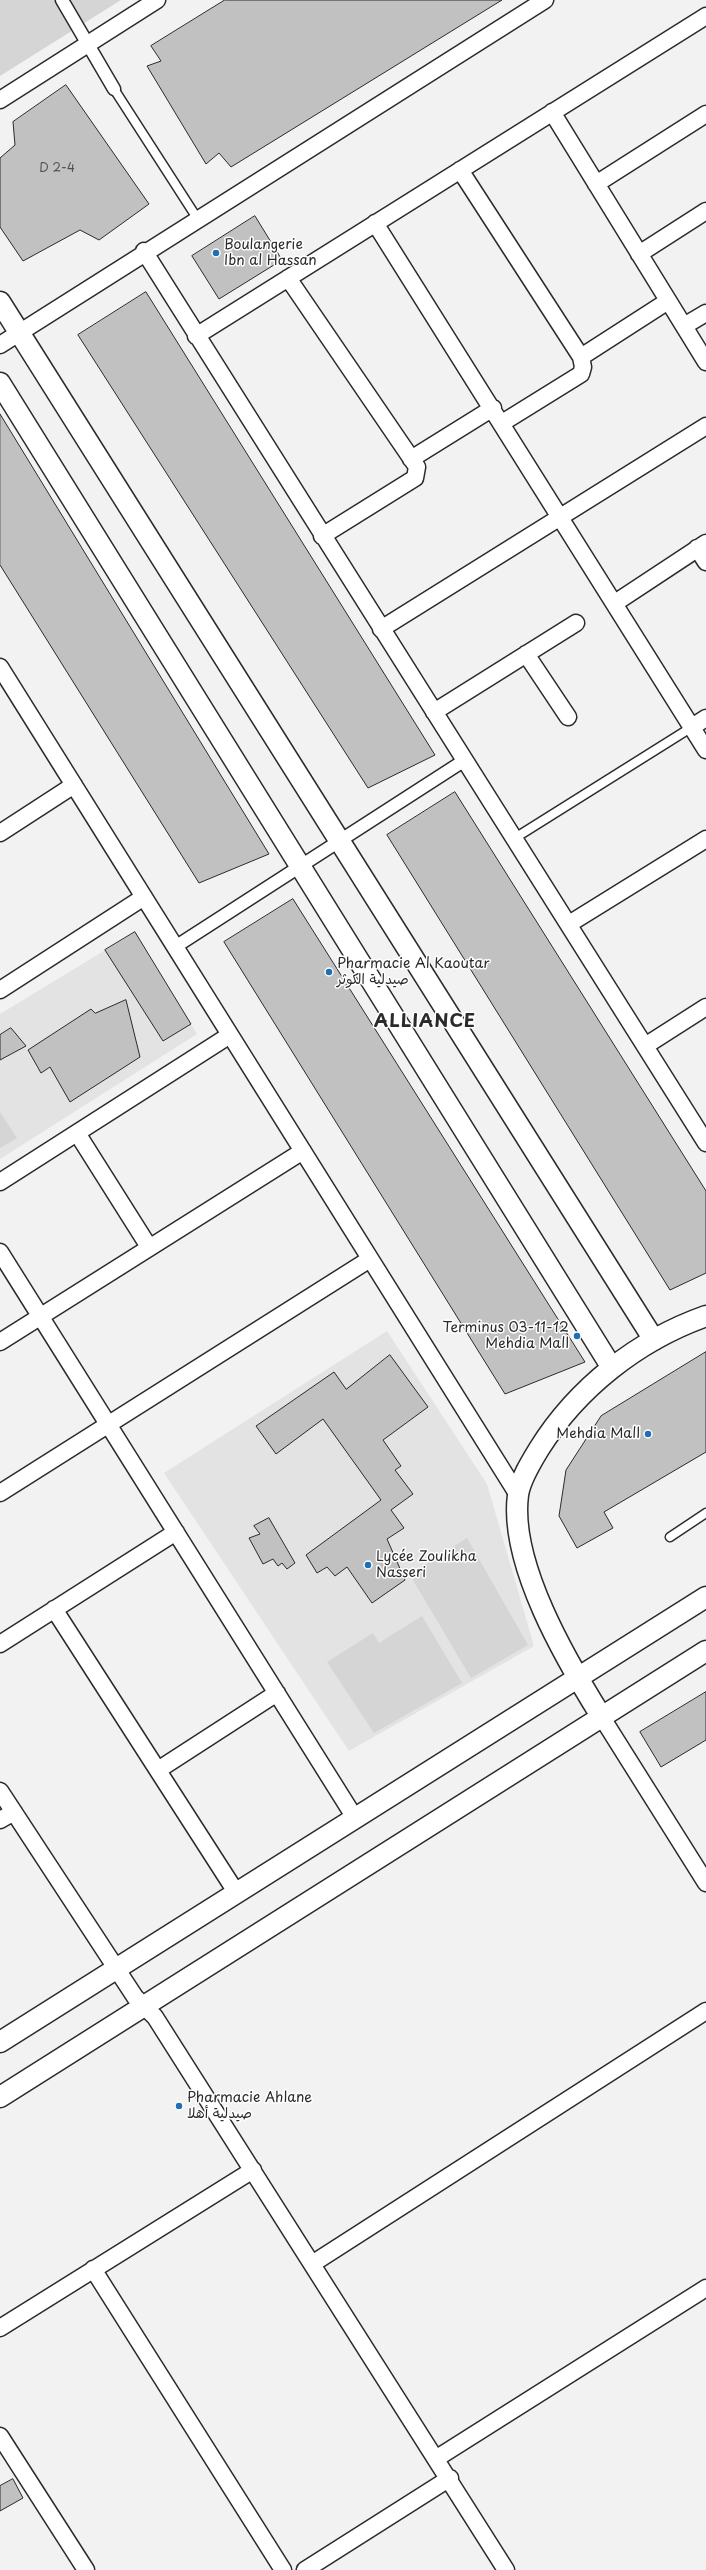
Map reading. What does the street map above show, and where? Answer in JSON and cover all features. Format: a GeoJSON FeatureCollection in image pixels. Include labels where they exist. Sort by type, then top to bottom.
{"type":"FeatureCollection","features":[{"type":"Feature","properties":{"kind":"street"},"geometry":{"type":"LineString","coordinates":[[62,0],[114,89]]}},
{"type":"Feature","properties":{"kind":"street"},"geometry":{"type":"LineString","coordinates":[[0,100],[157,0]]}},
{"type":"Feature","properties":{"kind":"street"},"geometry":{"type":"LineString","coordinates":[[0,345],[197,218],[545,0]]}},
{"type":"Feature","properties":{"kind":"street"},"geometry":{"type":"LineString","coordinates":[[196,336],[706,16]]}},
{"type":"Feature","properties":{"kind":"street"},"geometry":{"type":"LineString","coordinates":[[552,112],[706,362]]}},
{"type":"Feature","properties":{"kind":"street"},"geometry":{"type":"LineString","coordinates":[[596,184],[706,114]]}},
{"type":"Feature","properties":{"kind":"street"},"geometry":{"type":"LineString","coordinates":[[460,170],[581,356],[583,367],[581,374],[502,423]]}},
{"type":"Feature","properties":{"kind":"street"},"geometry":{"type":"LineString","coordinates":[[639,254],[706,211]]}},
{"type":"Feature","properties":{"kind":"street"},"geometry":{"type":"LineString","coordinates":[[376,223],[562,517],[706,750]]}},
{"type":"Feature","properties":{"kind":"street"},"geometry":{"type":"LineString","coordinates":[[144,252],[706,1143]]}},
{"type":"Feature","properties":{"kind":"street"},"geometry":{"type":"LineString","coordinates":[[288,278],[417,467],[415,478],[322,536]]}},
{"type":"Feature","properties":{"kind":"street"},"geometry":{"type":"LineString","coordinates":[[581,356],[668,301]]}},
{"type":"Feature","properties":{"kind":"street"},"geometry":{"type":"LineString","coordinates":[[0,302],[654,1340]]}},
{"type":"Feature","properties":{"kind":"street"},"geometry":{"type":"LineString","coordinates":[[684,326],[706,313]]}},
{"type":"Feature","properties":{"kind":"street"},"geometry":{"type":"LineString","coordinates":[[0,383],[612,1368]]}},
{"type":"Feature","properties":{"kind":"street"},"geometry":{"type":"LineString","coordinates":[[411,459],[493,408]]}},
{"type":"Feature","properties":{"kind":"street"},"geometry":{"type":"LineString","coordinates":[[381,629],[706,426]]}},
{"type":"Feature","properties":{"kind":"street"},"geometry":{"type":"LineString","coordinates":[[615,603],[702,545],[706,562]]}},
{"type":"Feature","properties":{"kind":"street"},"geometry":{"type":"LineString","coordinates":[[434,712],[576,623]]}},
{"type":"Feature","properties":{"kind":"street"},"geometry":{"type":"LineString","coordinates":[[526,654],[568,717]]}},
{"type":"Feature","properties":{"kind":"street"},"geometry":{"type":"LineString","coordinates":[[2,675],[74,785],[176,947],[518,1495]]}},
{"type":"Feature","properties":{"kind":"street"},"geometry":{"type":"LineString","coordinates":[[692,727],[706,718]]}},
{"type":"Feature","properties":{"kind":"street"},"geometry":{"type":"LineString","coordinates":[[176,947],[465,760]]}},
{"type":"Feature","properties":{"kind":"street"},"geometry":{"type":"LineString","coordinates":[[0,833],[74,785]]}},
{"type":"Feature","properties":{"kind":"street"},"geometry":{"type":"LineString","coordinates":[[569,924],[706,839]]}},
{"type":"Feature","properties":{"kind":"street"},"geometry":{"type":"LineString","coordinates":[[0,990],[144,897]]}},
{"type":"Feature","properties":{"kind":"street"},"geometry":{"type":"LineString","coordinates":[[645,1046],[706,1007]]}},
{"type":"Feature","properties":{"kind":"street"},"geometry":{"type":"LineString","coordinates":[[0,1182],[230,1035]]}},
{"type":"Feature","properties":{"kind":"street"},"geometry":{"type":"LineString","coordinates":[[77,1133],[149,1247]]}},
{"type":"Feature","properties":{"kind":"street"},"geometry":{"type":"LineString","coordinates":[[0,1342],[303,1151]]}},
{"type":"Feature","properties":{"kind":"street"},"geometry":{"type":"LineString","coordinates":[[0,1252],[354,1818]]}},
{"type":"Feature","properties":{"kind":"street"},"geometry":{"type":"LineString","coordinates":[[0,1493],[370,1259]]}},
{"type":"Feature","properties":{"kind":"street"},"geometry":{"type":"LineString","coordinates":[[706,1316],[683,1324],[654,1340],[612,1368],[586,1389],[555,1424],[530,1462],[518,1495],[518,1521],[529,1570],[540,1602],[577,1677],[600,1716],[706,1883]]}},
{"type":"Feature","properties":{"kind":"street"},"geometry":{"type":"LineString","coordinates":[[0,1644],[176,1532]]}},
{"type":"Feature","properties":{"kind":"street"},"geometry":{"type":"LineString","coordinates":[[0,2042],[706,1597]]}},
{"type":"Feature","properties":{"kind":"street"},"geometry":{"type":"LineString","coordinates":[[54,1609],[236,1892]]}},
{"type":"Feature","properties":{"kind":"street"},"geometry":{"type":"LineString","coordinates":[[0,2097],[142,2005],[600,1716],[706,1651]]}},
{"type":"Feature","properties":{"kind":"street"},"geometry":{"type":"LineString","coordinates":[[158,1770],[277,1694]]}},
{"type":"Feature","properties":{"kind":"street"},"geometry":{"type":"LineString","coordinates":[[0,1791],[135,1998],[155,2017],[450,2478],[506,2570]]}},
{"type":"Feature","properties":{"kind":"street"},"geometry":{"type":"LineString","coordinates":[[0,1820],[14,1812]]}},
{"type":"Feature","properties":{"kind":"street"},"geometry":{"type":"LineString","coordinates":[[312,2264],[706,2010]]}},
{"type":"Feature","properties":{"kind":"street"},"geometry":{"type":"LineString","coordinates":[[0,2328],[252,2170]]}},
{"type":"Feature","properties":{"kind":"street"},"geometry":{"type":"LineString","coordinates":[[93,2269],[284,2570]]}},
{"type":"Feature","properties":{"kind":"street"},"geometry":{"type":"LineString","coordinates":[[437,2458],[706,2288]]}},
{"type":"Feature","properties":{"kind":"street"},"geometry":{"type":"LineString","coordinates":[[0,2436],[86,2570]]}},
{"type":"Feature","properties":{"kind":"street"},"geometry":{"type":"LineString","coordinates":[[305,2570],[450,2478]]}},
{"type":"Feature","properties":{"kind":"lane"},"geometry":{"type":"LineString","coordinates":[[114,89],[197,218]]}},
{"type":"Feature","properties":{"kind":"lane"},"geometry":{"type":"LineString","coordinates":[[515,838],[692,727]]}},
{"type":"Feature","properties":{"kind":"lane"},"geometry":{"type":"LineString","coordinates":[[670,1537],[706,1512]]}},
{"type":"Feature","properties":{"kind":"shaded area"},"geometry":{"type":"Polygon","coordinates":[[[0,0],[121,0],[0,76],[0,0]]]}},
{"type":"Feature","properties":{"kind":"shaded area"},"geometry":{"type":"Polygon","coordinates":[[[135,932],[197,1034],[0,1159],[0,1014],[135,932]]]}},
{"type":"Feature","properties":{"kind":"shaded area"},"geometry":{"type":"Polygon","coordinates":[[[0,1112],[17,1138],[0,1148],[0,1112]]]}},
{"type":"Feature","properties":{"kind":"shaded area","name":"Lycée Zoulikha Nasseri"},"geometry":{"type":"Polygon","coordinates":[[[387,1331],[487,1484],[534,1646],[349,1751],[164,1473],[387,1331]]]}},
{"type":"Feature","properties":{"kind":"shaded area"},"geometry":{"type":"Polygon","coordinates":[[[467,1538],[528,1645],[471,1678],[410,1575],[467,1538]]]}},
{"type":"Feature","properties":{"kind":"shaded area"},"geometry":{"type":"Polygon","coordinates":[[[422,1616],[462,1683],[374,1733],[327,1662],[373,1633],[379,1643],[422,1616]]]}},
{"type":"Feature","properties":{"kind":"building"},"geometry":{"type":"Polygon","coordinates":[[[225,0],[502,0],[231,167],[219,153],[206,164],[147,66],[161,61],[151,46],[225,0]]]}},
{"type":"Feature","properties":{"kind":"building"},"geometry":{"type":"Polygon","coordinates":[[[66,85],[149,204],[99,240],[80,230],[23,261],[0,227],[0,158],[15,145],[13,122],[66,85]]]}},
{"type":"Feature","properties":{"kind":"building"},"geometry":{"type":"Polygon","coordinates":[[[255,216],[282,260],[219,299],[192,256],[255,216]]]}},
{"type":"Feature","properties":{"kind":"building"},"geometry":{"type":"Polygon","coordinates":[[[146,292],[435,755],[368,788],[78,335],[146,292]]]}},
{"type":"Feature","properties":{"kind":"building"},"geometry":{"type":"Polygon","coordinates":[[[0,414],[269,854],[199,883],[0,565],[0,414]]]}},
{"type":"Feature","properties":{"kind":"building"},"geometry":{"type":"Polygon","coordinates":[[[455,792],[706,1191],[706,1273],[670,1290],[387,835],[455,792]]]}},
{"type":"Feature","properties":{"kind":"building"},"geometry":{"type":"Polygon","coordinates":[[[293,899],[585,1362],[505,1394],[224,942],[293,899]]]}},
{"type":"Feature","properties":{"kind":"building"},"geometry":{"type":"Polygon","coordinates":[[[135,932],[191,1024],[163,1041],[105,950],[135,932]]]}},
{"type":"Feature","properties":{"kind":"building"},"geometry":{"type":"Polygon","coordinates":[[[126,1000],[140,1057],[70,1102],[50,1067],[41,1073],[28,1050],[91,1009],[95,1013],[126,1000]]]}},
{"type":"Feature","properties":{"kind":"building"},"geometry":{"type":"Polygon","coordinates":[[[11,1028],[26,1046],[0,1060],[0,1035],[11,1028]]]}},
{"type":"Feature","properties":{"kind":"building","name":"Mehdia Mall"},"geometry":{"type":"Polygon","coordinates":[[[706,1352],[706,1452],[604,1512],[613,1528],[577,1548],[559,1516],[566,1470],[601,1416],[706,1352]]]}},
{"type":"Feature","properties":{"kind":"building"},"geometry":{"type":"Polygon","coordinates":[[[390,1355],[428,1407],[383,1440],[401,1466],[395,1470],[413,1494],[391,1510],[404,1528],[387,1539],[405,1580],[372,1603],[347,1567],[335,1576],[327,1567],[317,1573],[306,1555],[381,1500],[323,1419],[276,1454],[256,1426],[334,1372],[346,1389],[390,1355]]]}},
{"type":"Feature","properties":{"kind":"building"},"geometry":{"type":"Polygon","coordinates":[[[269,1518],[295,1563],[287,1569],[282,1563],[278,1566],[273,1559],[263,1564],[249,1538],[260,1534],[254,1526],[269,1518]]]}},
{"type":"Feature","properties":{"kind":"building"},"geometry":{"type":"Polygon","coordinates":[[[706,1692],[706,1740],[661,1767],[640,1732],[706,1692]]]}},
{"type":"Feature","properties":{"kind":"building"},"geometry":{"type":"Polygon","coordinates":[[[13,2479],[23,2498],[0,2511],[0,2486],[13,2479]]]}},
{"type":"Feature","properties":{"kind":"place","name":"Boulangerie Ibn al Hassan"},"geometry":{"type":"Point","coordinates":[216,253]}},
{"type":"Feature","properties":{"kind":"place","name":"Pharmacie Al Kaoutar صيدلية الكوثر"},"geometry":{"type":"Point","coordinates":[329,972]}},
{"type":"Feature","properties":{"kind":"place","name":"Terminus 03-11-12 Mehdia Mall"},"geometry":{"type":"Point","coordinates":[577,1336]}},
{"type":"Feature","properties":{"kind":"place","name":"Mehdia Mall"},"geometry":{"type":"Point","coordinates":[648,1434]}},
{"type":"Feature","properties":{"kind":"place","name":"Lycée Zoulikha Nasseri"},"geometry":{"type":"Point","coordinates":[368,1565]}},
{"type":"Feature","properties":{"kind":"place","name":"Pharmacie Ahlane صيدلية أهلا"},"geometry":{"type":"Point","coordinates":[179,2106]}},
{"type":"Feature","properties":{"kind":"district","name":"ALLIANCE"},"geometry":{"type":"Point","coordinates":[425,1022]}}]}
